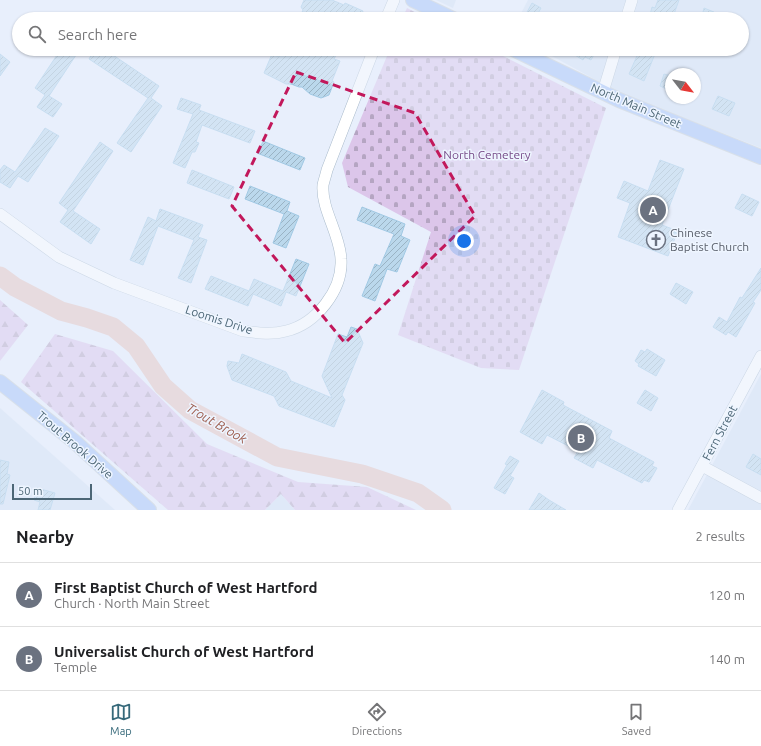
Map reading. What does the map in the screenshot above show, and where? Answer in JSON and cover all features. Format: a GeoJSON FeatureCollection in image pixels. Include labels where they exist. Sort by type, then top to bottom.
{"type":"FeatureCollection","features":[{"type":"Feature","properties":{"kind":"main road"},"geometry":{"type":"LineString","coordinates":[[413,0],[438,12]]}},
{"type":"Feature","properties":{"kind":"main road","name":"North Main Street"},"geometry":{"type":"LineString","coordinates":[[528,56],[603,92],[761,157]]}},
{"type":"Feature","properties":{"kind":"main road","name":"Trout Brook Drive"},"geometry":{"type":"LineString","coordinates":[[0,382],[75,442],[136,505],[149,510]]}},
{"type":"Feature","properties":{"kind":"street"},"geometry":{"type":"LineString","coordinates":[[389,12],[394,0]]}},
{"type":"Feature","properties":{"kind":"street"},"geometry":{"type":"LineString","coordinates":[[628,12],[632,0]]}},
{"type":"Feature","properties":{"kind":"street","name":"Loomis Drive"},"geometry":{"type":"LineString","coordinates":[[0,214],[58,257],[114,283],[244,331],[259,334],[275,333],[287,331],[299,326],[314,318],[327,302],[336,287],[341,271],[342,258],[339,243],[325,202],[323,185],[327,170],[371,56]]}},
{"type":"Feature","properties":{"kind":"street"},"geometry":{"type":"LineString","coordinates":[[603,92],[614,56]]}},
{"type":"Feature","properties":{"kind":"street","name":"Fern Street"},"geometry":{"type":"LineString","coordinates":[[678,510],[761,356]]}},
{"type":"Feature","properties":{"kind":"street"},"geometry":{"type":"LineString","coordinates":[[702,466],[761,498]]}},
{"type":"Feature","properties":{"kind":"highlighted area"},"geometry":{"type":"Polygon","coordinates":[[[296,72],[415,113],[475,216],[345,343],[232,206],[296,72]]]}},
{"type":"Feature","properties":{"kind":"shaded area"},"geometry":{"type":"Polygon","coordinates":[[[436,0],[456,0],[453,8],[436,0]]]}},
{"type":"Feature","properties":{"kind":"shaded area"},"geometry":{"type":"Polygon","coordinates":[[[528,0],[761,0],[761,148],[618,92],[552,56],[749,56],[749,12],[522,12],[528,0]]]}},
{"type":"Feature","properties":{"kind":"shaded area"},"geometry":{"type":"Polygon","coordinates":[[[761,374],[761,510],[688,510],[761,374]]]}},
{"type":"Feature","properties":{"kind":"shaded area"},"geometry":{"type":"Polygon","coordinates":[[[0,408],[115,510],[0,510],[0,408]]]}},
{"type":"Feature","properties":{"kind":"shaded area"},"geometry":{"type":"Polygon","coordinates":[[[281,494],[295,510],[265,510],[281,494]]]}},
{"type":"Feature","properties":{"kind":"green space"},"geometry":{"type":"Polygon","coordinates":[[[407,8],[415,12],[405,12],[407,8]]]}},
{"type":"Feature","properties":{"kind":"green space","name":"North Cemetery"},"geometry":{"type":"Polygon","coordinates":[[[387,56],[503,56],[606,108],[519,370],[481,368],[398,335],[431,232],[348,187],[342,163],[387,56]]]}},
{"type":"Feature","properties":{"kind":"green space"},"geometry":{"type":"Polygon","coordinates":[[[0,300],[28,325],[0,361],[0,300]]]}},
{"type":"Feature","properties":{"kind":"green space"},"geometry":{"type":"Polygon","coordinates":[[[55,334],[113,351],[207,444],[298,482],[367,487],[416,510],[295,510],[281,494],[265,510],[168,510],[21,382],[55,334]]]}},
{"type":"Feature","properties":{"kind":"building"},"geometry":{"type":"Polygon","coordinates":[[[304,0],[332,0],[344,5],[345,3],[363,11],[302,12],[303,10],[301,7],[304,0]]]}},
{"type":"Feature","properties":{"kind":"building"},"geometry":{"type":"Polygon","coordinates":[[[658,0],[679,0],[675,12],[651,12],[652,7],[655,8],[658,0]]]}},
{"type":"Feature","properties":{"kind":"building"},"geometry":{"type":"Polygon","coordinates":[[[532,3],[541,8],[539,12],[527,12],[532,3]]]}},
{"type":"Feature","properties":{"kind":"building"},"geometry":{"type":"Polygon","coordinates":[[[704,8],[714,12],[703,12],[704,8]]]}},
{"type":"Feature","properties":{"kind":"building"},"geometry":{"type":"Polygon","coordinates":[[[0,54],[10,62],[0,76],[0,54]]]}},
{"type":"Feature","properties":{"kind":"building"},"geometry":{"type":"Polygon","coordinates":[[[56,56],[75,56],[49,96],[62,104],[53,117],[37,107],[45,95],[35,88],[56,56]]]}},
{"type":"Feature","properties":{"kind":"building"},"geometry":{"type":"Polygon","coordinates":[[[91,56],[114,56],[159,86],[151,98],[162,106],[131,152],[117,143],[148,98],[89,59],[91,56]]]}},
{"type":"Feature","properties":{"kind":"building"},"geometry":{"type":"Polygon","coordinates":[[[271,56],[336,56],[334,59],[340,61],[332,81],[334,82],[329,95],[321,98],[310,94],[302,87],[286,84],[264,73],[271,56]]]}},
{"type":"Feature","properties":{"kind":"building"},"geometry":{"type":"Polygon","coordinates":[[[576,56],[593,56],[591,60],[585,57],[583,60],[576,56]]]}},
{"type":"Feature","properties":{"kind":"building"},"geometry":{"type":"Polygon","coordinates":[[[637,56],[654,56],[644,81],[629,74],[637,56]]]}},
{"type":"Feature","properties":{"kind":"building"},"geometry":{"type":"Polygon","coordinates":[[[664,74],[665,74],[665,88],[660,86],[664,74]]]}},
{"type":"Feature","properties":{"kind":"building"},"geometry":{"type":"Polygon","coordinates":[[[718,96],[735,103],[729,116],[712,109],[718,96]]]}},
{"type":"Feature","properties":{"kind":"building"},"geometry":{"type":"Polygon","coordinates":[[[181,98],[201,105],[199,110],[255,131],[250,143],[202,125],[196,142],[199,143],[195,152],[192,152],[185,168],[173,163],[193,114],[177,109],[181,98]]]}},
{"type":"Feature","properties":{"kind":"building"},"geometry":{"type":"Polygon","coordinates":[[[45,128],[59,136],[28,182],[18,176],[10,188],[0,182],[0,170],[4,165],[15,172],[45,128]]]}},
{"type":"Feature","properties":{"kind":"building"},"geometry":{"type":"Polygon","coordinates":[[[263,141],[305,158],[300,170],[257,153],[263,141]]]}},
{"type":"Feature","properties":{"kind":"building"},"geometry":{"type":"Polygon","coordinates":[[[100,142],[113,151],[73,211],[100,229],[91,244],[60,222],[68,210],[59,203],[100,142]]]}},
{"type":"Feature","properties":{"kind":"building"},"geometry":{"type":"Polygon","coordinates":[[[660,160],[684,169],[662,225],[675,230],[674,232],[677,233],[668,256],[618,237],[630,203],[617,198],[624,181],[648,191],[660,160]]]}},
{"type":"Feature","properties":{"kind":"building"},"geometry":{"type":"Polygon","coordinates":[[[192,170],[234,187],[229,199],[187,183],[192,170]]]}},
{"type":"Feature","properties":{"kind":"building"},"geometry":{"type":"Polygon","coordinates":[[[250,186],[290,202],[287,211],[299,216],[286,248],[273,243],[284,214],[245,199],[250,186]]]}},
{"type":"Feature","properties":{"kind":"building"},"geometry":{"type":"Polygon","coordinates":[[[742,194],[759,202],[752,216],[735,208],[742,194]]]}},
{"type":"Feature","properties":{"kind":"building"},"geometry":{"type":"Polygon","coordinates":[[[362,207],[405,224],[401,236],[410,240],[397,272],[387,269],[375,301],[362,296],[375,264],[380,266],[394,234],[357,220],[362,207]]]}},
{"type":"Feature","properties":{"kind":"building"},"geometry":{"type":"Polygon","coordinates":[[[160,209],[203,225],[198,237],[207,240],[191,283],[178,278],[194,240],[158,226],[143,265],[130,260],[148,217],[156,221],[160,209]]]}},
{"type":"Feature","properties":{"kind":"building"},"geometry":{"type":"Polygon","coordinates":[[[296,259],[309,264],[296,296],[286,292],[281,306],[253,294],[248,306],[205,289],[211,276],[249,291],[254,279],[283,291],[296,259]]]}},
{"type":"Feature","properties":{"kind":"building"},"geometry":{"type":"Polygon","coordinates":[[[761,268],[761,290],[753,302],[755,303],[736,337],[728,332],[726,335],[713,327],[719,317],[727,322],[740,297],[742,298],[761,268]]]}},
{"type":"Feature","properties":{"kind":"building"},"geometry":{"type":"Polygon","coordinates":[[[676,283],[693,292],[686,304],[670,294],[676,283]]]}},
{"type":"Feature","properties":{"kind":"building"},"geometry":{"type":"Polygon","coordinates":[[[351,327],[357,329],[363,343],[342,395],[345,400],[334,427],[279,406],[274,396],[232,380],[227,366],[228,361],[239,363],[242,354],[286,372],[291,381],[332,398],[322,376],[338,334],[347,337],[351,327]]]}},
{"type":"Feature","properties":{"kind":"building"},"geometry":{"type":"Polygon","coordinates":[[[647,349],[665,360],[656,376],[638,366],[639,364],[635,361],[641,350],[645,352],[647,349]]]}},
{"type":"Feature","properties":{"kind":"building"},"geometry":{"type":"Polygon","coordinates":[[[542,390],[564,402],[563,405],[612,431],[609,438],[654,462],[652,466],[657,468],[649,482],[644,480],[642,483],[597,460],[593,468],[574,458],[578,451],[547,435],[542,444],[520,432],[542,390]]]}},
{"type":"Feature","properties":{"kind":"building"},"geometry":{"type":"Polygon","coordinates":[[[645,390],[658,398],[651,411],[637,403],[645,390]]]}},
{"type":"Feature","properties":{"kind":"building"},"geometry":{"type":"Polygon","coordinates":[[[753,454],[761,459],[761,475],[746,467],[753,454]]]}},
{"type":"Feature","properties":{"kind":"building"},"geometry":{"type":"Polygon","coordinates":[[[510,456],[519,461],[510,476],[514,478],[505,494],[494,488],[507,465],[505,464],[510,456]]]}},
{"type":"Feature","properties":{"kind":"building"},"geometry":{"type":"Polygon","coordinates":[[[0,460],[9,462],[7,474],[10,475],[3,504],[0,504],[0,460]]]}},
{"type":"Feature","properties":{"kind":"building"},"geometry":{"type":"Polygon","coordinates":[[[37,488],[55,493],[50,510],[38,510],[40,502],[34,500],[37,488]]]}},
{"type":"Feature","properties":{"kind":"building"},"geometry":{"type":"Polygon","coordinates":[[[539,493],[549,500],[566,510],[529,510],[539,493]]]}},
{"type":"Feature","properties":{"kind":"waterway","name":"Trout Brook"},"geometry":{"type":"LineString","coordinates":[[0,276],[15,287],[61,311],[113,327],[136,346],[163,386],[190,410],[277,457],[362,474],[418,493],[442,510]]}},
{"type":"Feature","properties":{"kind":"place","name":"First Baptist Church of West Hartford"},"geometry":{"type":"Point","coordinates":[653,210]}},
{"type":"Feature","properties":{"kind":"place","name":"Chinese Baptist Church"},"geometry":{"type":"Point","coordinates":[656,240]}},
{"type":"Feature","properties":{"kind":"place","name":"Universalist Church of West Hartford"},"geometry":{"type":"Point","coordinates":[581,438]}}]}
